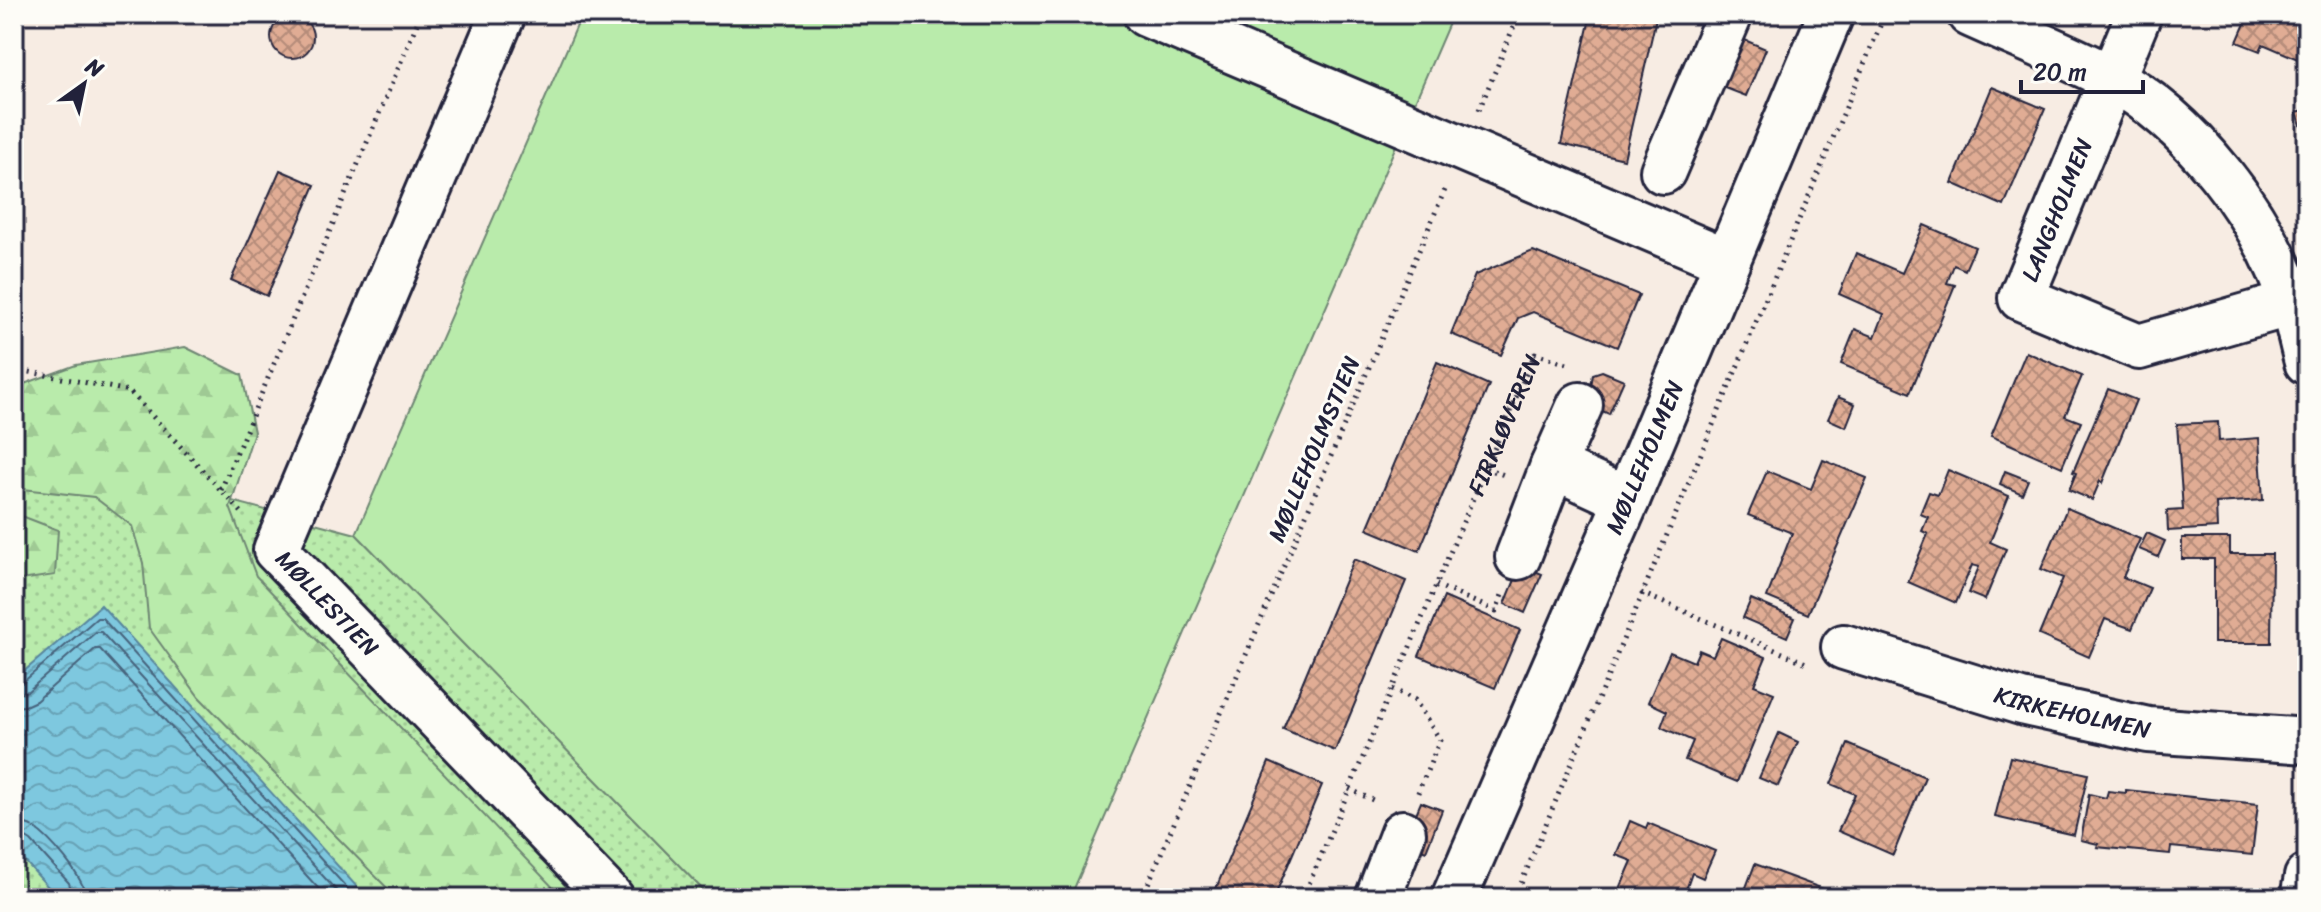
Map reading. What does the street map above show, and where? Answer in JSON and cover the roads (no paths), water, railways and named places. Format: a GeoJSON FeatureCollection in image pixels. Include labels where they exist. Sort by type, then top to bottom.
{"type":"FeatureCollection","features":[{"type":"Feature","properties":{"kind":"street","name":"MØLLESTIEN"},"geometry":{"type":"LineString","coordinates":[[503,14],[276,550],[611,898]]}},
{"type":"Feature","properties":{"kind":"street"},"geometry":{"type":"LineString","coordinates":[[1146,14],[1461,151],[1727,261]]}},
{"type":"Feature","properties":{"kind":"street"},"geometry":{"type":"LineString","coordinates":[[1663,171],[1730,14]]}},
{"type":"Feature","properties":{"kind":"street","name":"MØLLEHOLMEN"},"geometry":{"type":"LineString","coordinates":[[1454,898],[1627,500],[1831,14]]}},
{"type":"Feature","properties":{"kind":"street"},"geometry":{"type":"LineString","coordinates":[[1970,14],[2111,78],[2171,119],[2207,156],[2261,232],[2292,303],[2307,362]]}},
{"type":"Feature","properties":{"kind":"street"},"geometry":{"type":"LineString","coordinates":[[2111,78],[2139,14]]}},
{"type":"Feature","properties":{"kind":"street","name":"LANGHOLMEN"},"geometry":{"type":"LineString","coordinates":[[2111,78],[2021,298],[2139,347],[2292,303]]}},
{"type":"Feature","properties":{"kind":"street"},"geometry":{"type":"LineString","coordinates":[[1518,557],[1580,405]]}},
{"type":"Feature","properties":{"kind":"street"},"geometry":{"type":"LineString","coordinates":[[1553,466],[1627,500]]}},
{"type":"Feature","properties":{"kind":"street","name":"KIRKEHOLMEN"},"geometry":{"type":"LineString","coordinates":[[1844,647],[2021,702],[2148,730],[2307,741]]}},
{"type":"Feature","properties":{"kind":"street"},"geometry":{"type":"LineString","coordinates":[[1378,898],[1403,833]]}},
{"type":"Feature","properties":{"kind":"street"},"geometry":{"type":"LineString","coordinates":[[2303,898],[2307,877]]}},
{"type":"Feature","properties":{"kind":"water"},"geometry":{"type":"Polygon","coordinates":[[[101,605],[367,898],[58,898],[14,849],[14,680],[101,605]]]}}]}
